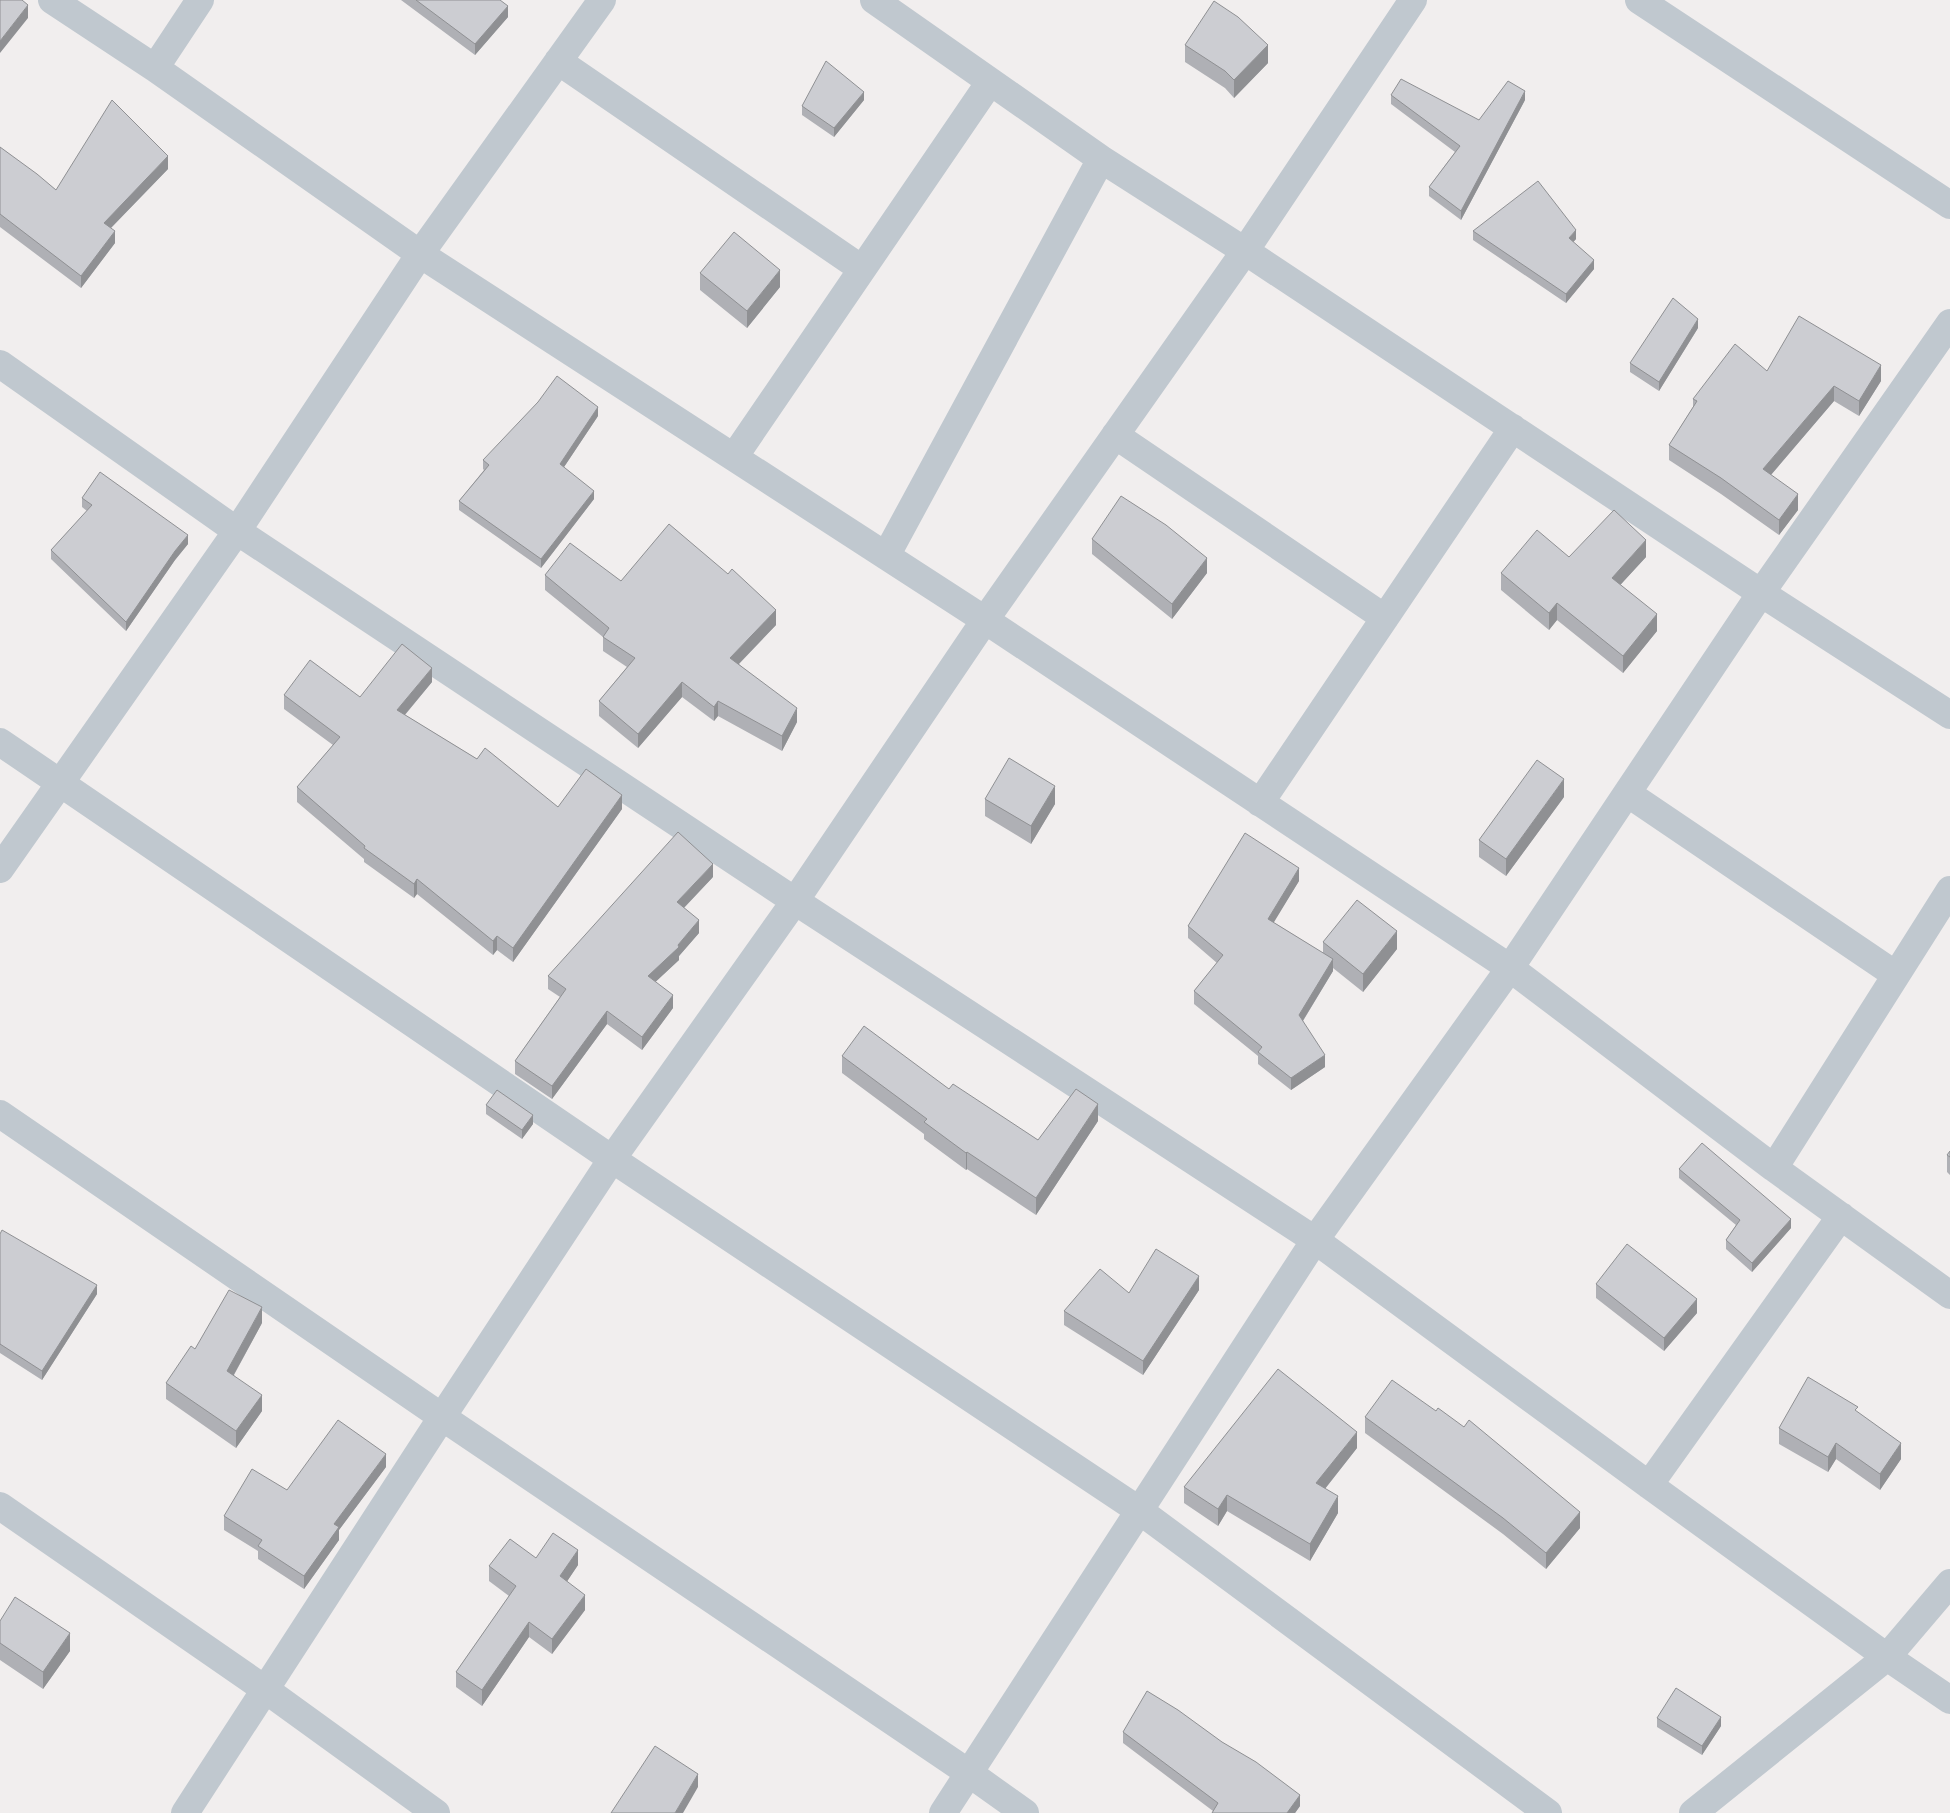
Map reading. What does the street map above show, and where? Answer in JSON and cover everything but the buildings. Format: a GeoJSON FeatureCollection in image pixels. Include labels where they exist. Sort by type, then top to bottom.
{"type":"FeatureCollection","features":[{"type":"Feature","properties":{"kind":"street"},"geometry":{"type":"LineString","coordinates":[[52,0],[155,68],[420,254],[985,620],[1510,968],[1774,1168],[1950,1295]]}},
{"type":"Feature","properties":{"kind":"street"},"geometry":{"type":"LineString","coordinates":[[155,68],[200,0]]}},
{"type":"Feature","properties":{"kind":"street"},"geometry":{"type":"LineString","coordinates":[[0,869],[237,530],[420,254],[602,0]]}},
{"type":"Feature","properties":{"kind":"street"},"geometry":{"type":"LineString","coordinates":[[874,0],[1101,160],[1245,252],[1761,593],[1946,704]]}},
{"type":"Feature","properties":{"kind":"street"},"geometry":{"type":"LineString","coordinates":[[186,1813],[442,1417],[612,1159],[795,901],[985,620],[1245,252],[1413,0]]}},
{"type":"Feature","properties":{"kind":"street"},"geometry":{"type":"LineString","coordinates":[[1639,0],[1950,205]]}},
{"type":"Feature","properties":{"kind":"street"},"geometry":{"type":"LineString","coordinates":[[558,61],[862,269]]}},
{"type":"Feature","properties":{"kind":"street"},"geometry":{"type":"LineString","coordinates":[[734,457],[990,82]]}},
{"type":"Feature","properties":{"kind":"street"},"geometry":{"type":"LineString","coordinates":[[886,556],[1101,160]]}},
{"type":"Feature","properties":{"kind":"street"},"geometry":{"type":"LineString","coordinates":[[943,1813],[1315,1240],[1510,968],[1761,593],[1950,323]]}},
{"type":"Feature","properties":{"kind":"street"},"geometry":{"type":"LineString","coordinates":[[0,364],[237,530],[795,901],[1315,1240],[1649,1485],[1887,1657],[1950,1700]]}},
{"type":"Feature","properties":{"kind":"street"},"geometry":{"type":"LineString","coordinates":[[1260,802],[1513,428]]}},
{"type":"Feature","properties":{"kind":"street"},"geometry":{"type":"LineString","coordinates":[[1115,435],[1385,618]]}},
{"type":"Feature","properties":{"kind":"street"},"geometry":{"type":"LineString","coordinates":[[0,742],[612,1159],[1140,1511],[1548,1813]]}},
{"type":"Feature","properties":{"kind":"street"},"geometry":{"type":"LineString","coordinates":[[1627,793],[1896,975]]}},
{"type":"Feature","properties":{"kind":"street"},"geometry":{"type":"LineString","coordinates":[[1774,1168],[1950,890]]}},
{"type":"Feature","properties":{"kind":"street"},"geometry":{"type":"LineString","coordinates":[[0,1114],[1025,1813]]}},
{"type":"Feature","properties":{"kind":"street"},"geometry":{"type":"LineString","coordinates":[[1649,1485],[1840,1216]]}},
{"type":"Feature","properties":{"kind":"street"},"geometry":{"type":"LineString","coordinates":[[0,1506],[266,1690],[436,1813]]}},
{"type":"Feature","properties":{"kind":"street"},"geometry":{"type":"LineString","coordinates":[[1693,1813],[1887,1657],[1950,1583]]}}]}
